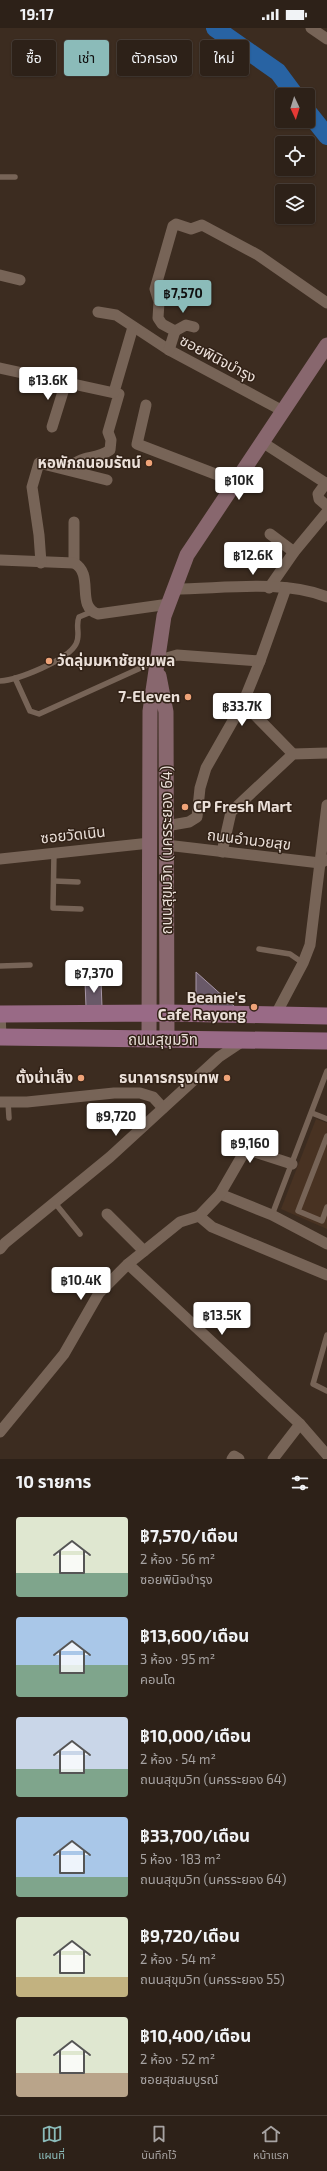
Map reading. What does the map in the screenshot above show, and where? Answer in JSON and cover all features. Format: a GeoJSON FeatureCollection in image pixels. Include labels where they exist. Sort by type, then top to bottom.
{"type":"FeatureCollection","features":[{"type":"Feature","properties":{"kind":"main road","name":"ถนนสุขุมวิท"},"geometry":{"type":"LineString","coordinates":[[0,1013],[276,1014],[327,1016]]}},
{"type":"Feature","properties":{"kind":"main road","name":"ถนนสุขุมวิท"},"geometry":{"type":"LineString","coordinates":[[0,1037],[149,1040],[327,1040]]}},
{"type":"Feature","properties":{"kind":"street"},"geometry":{"type":"LineString","coordinates":[[312,28],[327,39]]}},
{"type":"Feature","properties":{"kind":"street"},"geometry":{"type":"LineString","coordinates":[[175,331],[162,324],[158,318],[159,302],[155,289],[173,226],[176,224],[192,229],[202,225],[258,256],[327,303]]}},
{"type":"Feature","properties":{"kind":"street"},"geometry":{"type":"LineString","coordinates":[[0,275],[20,280]]}},
{"type":"Feature","properties":{"kind":"street","name":"ซอยพินิจบำรุง"},"geometry":{"type":"LineString","coordinates":[[98,312],[116,315],[169,350],[283,411]]}},
{"type":"Feature","properties":{"kind":"street"},"geometry":{"type":"LineString","coordinates":[[169,350],[175,331],[186,325],[194,327]]}},
{"type":"Feature","properties":{"kind":"street"},"geometry":{"type":"LineString","coordinates":[[114,392],[132,326]]}},
{"type":"Feature","properties":{"kind":"street","name":"ถนนสุขุมวิท (นครระยอง 64)"},"geometry":{"type":"LineString","coordinates":[[149,1040],[150,711],[156,661],[164,616],[187,555],[327,345]]}},
{"type":"Feature","properties":{"kind":"street"},"geometry":{"type":"LineString","coordinates":[[0,368],[119,394],[108,432],[111,440],[110,450],[102,455],[76,460],[69,469]]}},
{"type":"Feature","properties":{"kind":"street"},"geometry":{"type":"LineString","coordinates":[[52,427],[66,382]]}},
{"type":"Feature","properties":{"kind":"street"},"geometry":{"type":"LineString","coordinates":[[146,405],[137,444],[236,482]]}},
{"type":"Feature","properties":{"kind":"street"},"geometry":{"type":"LineString","coordinates":[[262,442],[327,484],[318,494],[319,499],[327,506]]}},
{"type":"Feature","properties":{"kind":"street"},"geometry":{"type":"LineString","coordinates":[[41,563],[39,535],[32,486],[39,463],[69,469],[107,480]]}},
{"type":"Feature","properties":{"kind":"street"},"geometry":{"type":"LineString","coordinates":[[269,588],[294,552],[327,512]]}},
{"type":"Feature","properties":{"kind":"street"},"geometry":{"type":"LineString","coordinates":[[74,522],[74,563]]}},
{"type":"Feature","properties":{"kind":"street"},"geometry":{"type":"LineString","coordinates":[[270,534],[294,552]]}},
{"type":"Feature","properties":{"kind":"street"},"geometry":{"type":"LineString","coordinates":[[0,560],[41,563],[74,563],[80,566],[84,573],[87,607],[91,612],[98,614],[169,604]]}},
{"type":"Feature","properties":{"kind":"street"},"geometry":{"type":"LineString","coordinates":[[174,589],[286,588],[314,592],[327,597]]}},
{"type":"Feature","properties":{"kind":"street"},"geometry":{"type":"LineString","coordinates":[[166,826],[189,822],[197,817],[200,788],[206,768],[243,703],[260,661],[286,588]]}},
{"type":"Feature","properties":{"kind":"street"},"geometry":{"type":"LineString","coordinates":[[156,661],[177,655],[260,661]]}},
{"type":"Feature","properties":{"kind":"street","name":"ถนนสุขุมวิท (นครระยอง 64)"},"geometry":{"type":"LineString","coordinates":[[156,661],[166,712],[167,1040]]}},
{"type":"Feature","properties":{"kind":"street"},"geometry":{"type":"LineString","coordinates":[[243,703],[293,754]]}},
{"type":"Feature","properties":{"kind":"street"},"geometry":{"type":"LineString","coordinates":[[222,852],[231,812],[293,754],[327,753]]}},
{"type":"Feature","properties":{"kind":"street"},"geometry":{"type":"LineString","coordinates":[[276,1014],[303,963],[310,945],[323,861],[327,806]]}},
{"type":"Feature","properties":{"kind":"street","name":"ซอยวัดเนิน"},"geometry":{"type":"LineString","coordinates":[[0,859],[150,843]]}},
{"type":"Feature","properties":{"kind":"street","name":"ถนนอำนวยสุข"},"geometry":{"type":"LineString","coordinates":[[166,845],[222,852],[323,861]]}},
{"type":"Feature","properties":{"kind":"street"},"geometry":{"type":"LineString","coordinates":[[0,1013],[0,1037]]}},
{"type":"Feature","properties":{"kind":"street"},"geometry":{"type":"LineString","coordinates":[[0,1249],[5,1243],[110,1157],[219,1057],[245,1039]]}},
{"type":"Feature","properties":{"kind":"street"},"geometry":{"type":"LineString","coordinates":[[4,1102],[114,1093],[140,1093],[153,1097],[163,1108]]}},
{"type":"Feature","properties":{"kind":"street"},"geometry":{"type":"LineString","coordinates":[[0,1432],[64,1354],[99,1293],[128,1264],[180,1222],[199,1216],[220,1194],[246,1149],[292,1164]]}},
{"type":"Feature","properties":{"kind":"street"},"geometry":{"type":"LineString","coordinates":[[220,1194],[272,1215],[327,1244]]}},
{"type":"Feature","properties":{"kind":"street"},"geometry":{"type":"LineString","coordinates":[[107,1214],[144,1251]]}},
{"type":"Feature","properties":{"kind":"street"},"geometry":{"type":"LineString","coordinates":[[199,1216],[212,1227],[327,1275]]}},
{"type":"Feature","properties":{"kind":"street"},"geometry":{"type":"LineString","coordinates":[[128,1264],[300,1424],[327,1455]]}},
{"type":"Feature","properties":{"kind":"street"},"geometry":{"type":"LineString","coordinates":[[273,1459],[300,1424]]}},
{"type":"Feature","properties":{"kind":"street"},"geometry":{"type":"LineString","coordinates":[[232,1459],[234,1456],[239,1459]]}},
{"type":"Feature","properties":{"kind":"lane"},"geometry":{"type":"LineString","coordinates":[[0,177],[15,177]]}},
{"type":"Feature","properties":{"kind":"lane"},"geometry":{"type":"LineString","coordinates":[[0,681],[15,678],[69,654],[79,638],[77,622],[79,618],[91,612]]}},
{"type":"Feature","properties":{"kind":"lane"},"geometry":{"type":"LineString","coordinates":[[15,678],[30,711],[39,714],[156,661]]}},
{"type":"Feature","properties":{"kind":"lane"},"geometry":{"type":"LineString","coordinates":[[54,853],[52,908],[81,909]]}},
{"type":"Feature","properties":{"kind":"lane"},"geometry":{"type":"LineString","coordinates":[[54,881],[78,882]]}},
{"type":"Feature","properties":{"kind":"lane"},"geometry":{"type":"LineString","coordinates":[[259,949],[290,954],[303,963]]}},
{"type":"Feature","properties":{"kind":"lane"},"geometry":{"type":"LineString","coordinates":[[0,966],[30,965]]}},
{"type":"Feature","properties":{"kind":"lane"},"geometry":{"type":"LineString","coordinates":[[272,1215],[326,1081],[327,1071]]}},
{"type":"Feature","properties":{"kind":"lane"},"geometry":{"type":"LineString","coordinates":[[4,1102],[9,1118]]}},
{"type":"Feature","properties":{"kind":"lane"},"geometry":{"type":"LineString","coordinates":[[312,1113],[327,1119]]}},
{"type":"Feature","properties":{"kind":"lane"},"geometry":{"type":"LineString","coordinates":[[327,1136],[298,1211],[322,1221],[327,1207]]}},
{"type":"Feature","properties":{"kind":"lane"},"geometry":{"type":"LineString","coordinates":[[55,1203],[80,1234]]}},
{"type":"Feature","properties":{"kind":"lane"},"geometry":{"type":"LineString","coordinates":[[327,1335],[313,1384],[327,1391]]}},
{"type":"Feature","properties":{"kind":"shaded area"},"geometry":{"type":"Polygon","coordinates":[[[316,1119],[327,1123],[327,1229],[281,1209],[316,1119]]]}},
{"type":"Feature","properties":{"kind":"building"},"geometry":{"type":"Polygon","coordinates":[[[196,972],[235,1007],[196,1006],[196,972]]]}},
{"type":"Feature","properties":{"kind":"building"},"geometry":{"type":"Polygon","coordinates":[[[85,981],[101,981],[102,1007],[86,1007],[85,981]]]}},
{"type":"Feature","properties":{"kind":"waterway"},"geometry":{"type":"LineString","coordinates":[[215,28],[278,72],[290,88]]}},
{"type":"Feature","properties":{"kind":"waterway"},"geometry":{"type":"LineString","coordinates":[[315,121],[327,136]]}},
{"type":"Feature","properties":{"kind":"place","name":"หอพักถนอมรัตน์"},"geometry":{"type":"Point","coordinates":[149,463]}},
{"type":"Feature","properties":{"kind":"place","name":"วัดลุ่มมหาชัยชุมพล"},"geometry":{"type":"Point","coordinates":[49,661]}},
{"type":"Feature","properties":{"kind":"place","name":"7-Eleven"},"geometry":{"type":"Point","coordinates":[188,697]}},
{"type":"Feature","properties":{"kind":"place","name":"CP Fresh Mart"},"geometry":{"type":"Point","coordinates":[185,807]}},
{"type":"Feature","properties":{"kind":"place","name":"Beanie's Cafe Rayong"},"geometry":{"type":"Point","coordinates":[254,1007]}},
{"type":"Feature","properties":{"kind":"place","name":"ตั้งน่ำเส็ง"},"geometry":{"type":"Point","coordinates":[81,1078]}},
{"type":"Feature","properties":{"kind":"place","name":"ธนาคารกรุงเทพ"},"geometry":{"type":"Point","coordinates":[227,1078]}}]}
